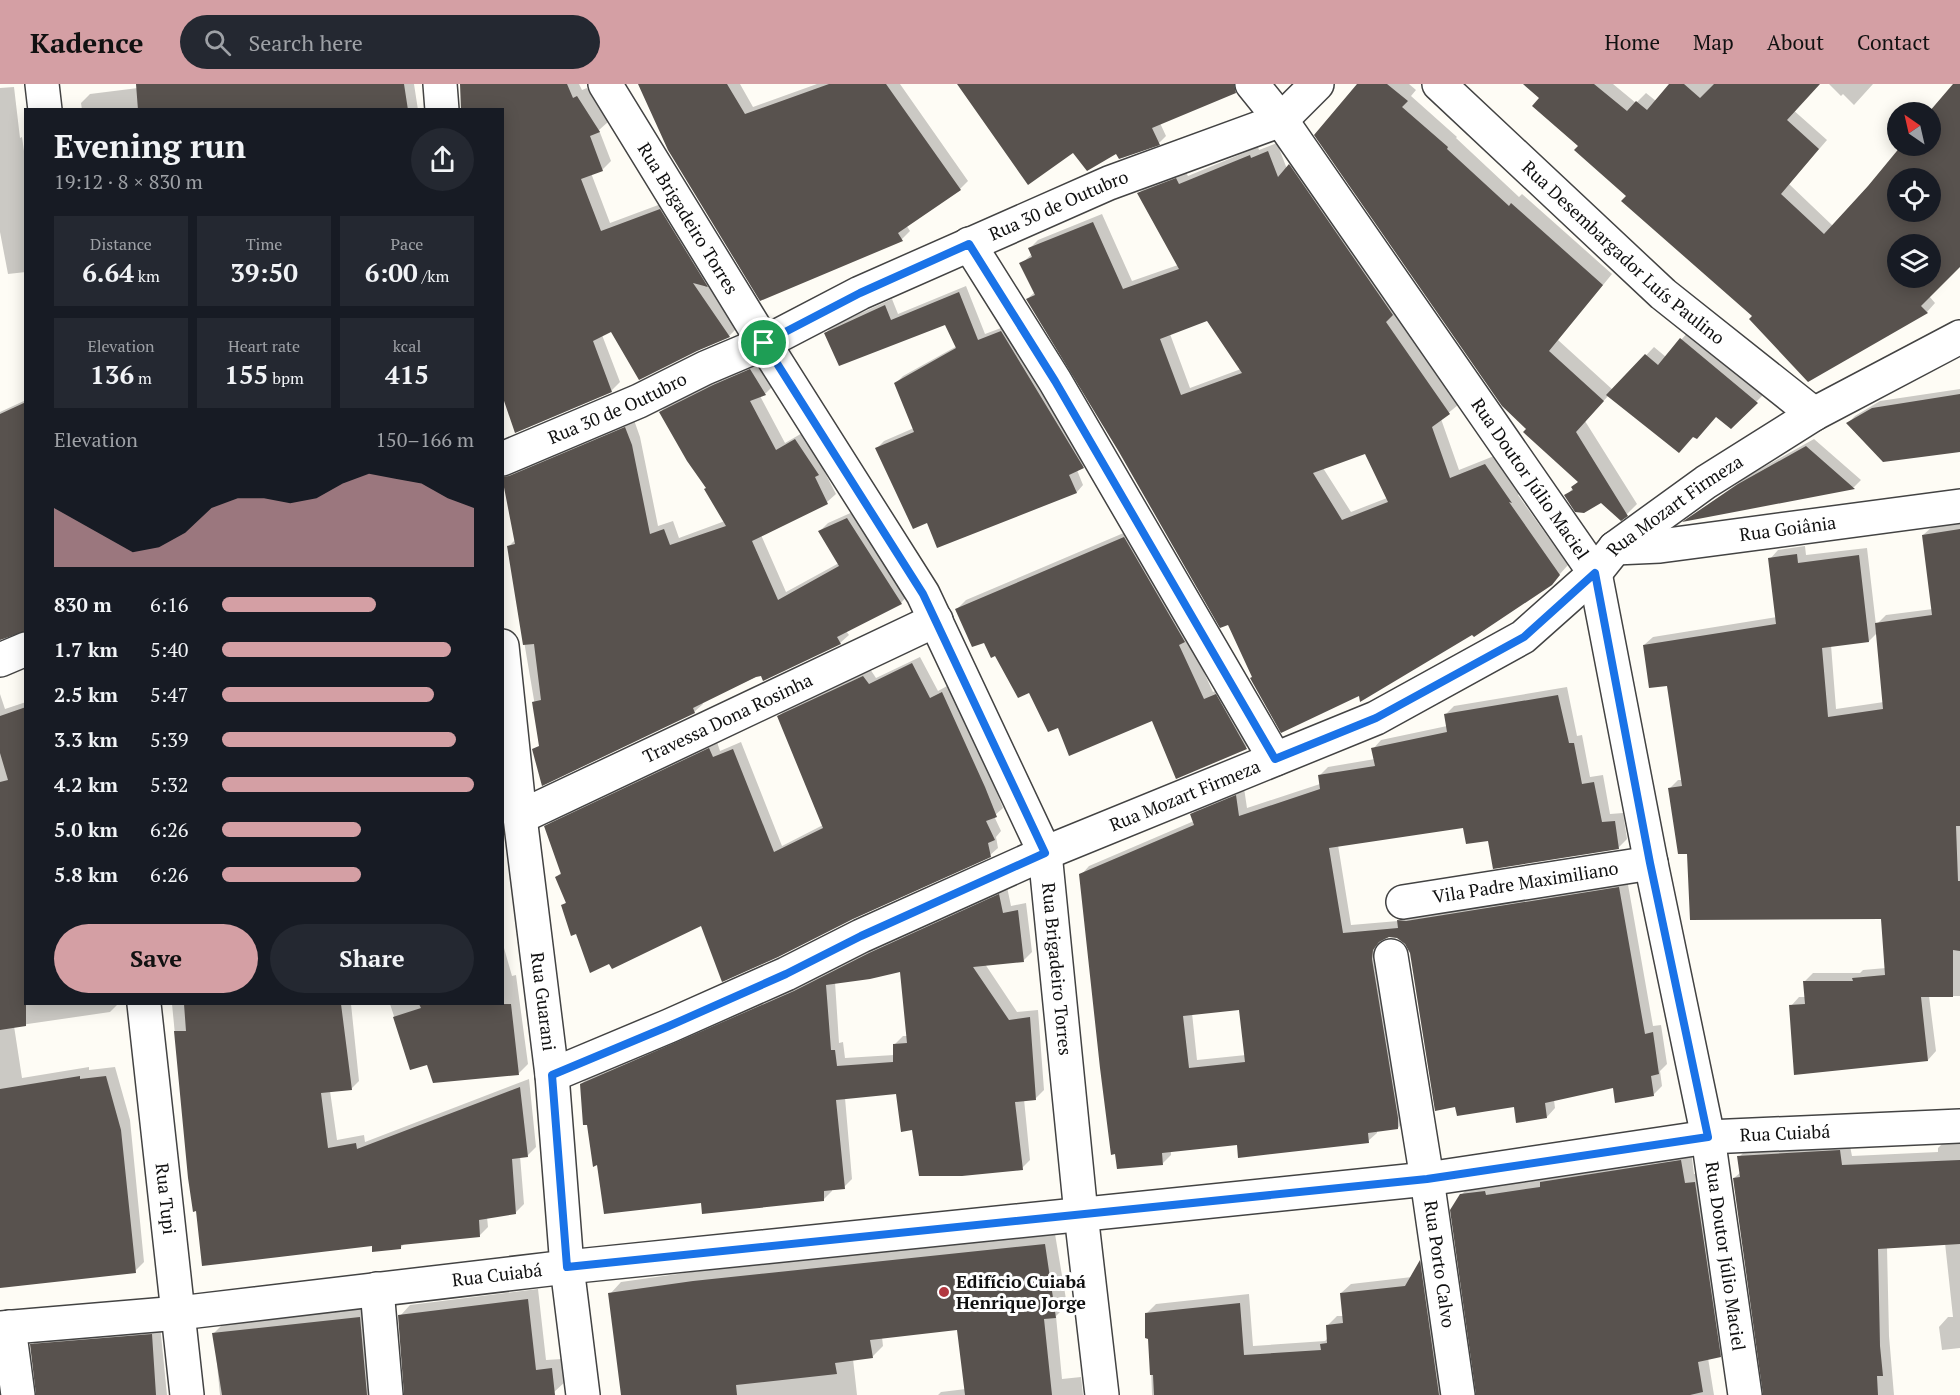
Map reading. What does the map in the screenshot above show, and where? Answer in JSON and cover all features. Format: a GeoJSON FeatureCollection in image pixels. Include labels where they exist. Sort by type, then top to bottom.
{"type":"FeatureCollection","features":[{"type":"Feature","properties":{"kind":"street"},"geometry":{"type":"LineString","coordinates":[[42,84],[45,108]]}},
{"type":"Feature","properties":{"kind":"street"},"geometry":{"type":"LineString","coordinates":[[441,84],[442,108]]}},
{"type":"Feature","properties":{"kind":"street","name":"Rua Brigadeiro Torres"},"geometry":{"type":"LineString","coordinates":[[605,84],[764,343],[923,594],[1045,853],[1081,1214],[1102,1395]]}},
{"type":"Feature","properties":{"kind":"street","name":"Rua Doutor Júlio Maciel"},"geometry":{"type":"LineString","coordinates":[[1252,84],[1281,120],[1595,573],[1650,863],[1708,1137],[1745,1395]]}},
{"type":"Feature","properties":{"kind":"street","name":"Rua 30 de Outubro"},"geometry":{"type":"LineString","coordinates":[[504,458],[639,401],[705,368],[764,343],[860,293],[1109,183],[1281,120],[1317,84]]}},
{"type":"Feature","properties":{"kind":"street","name":"Rua Desembargador Luís Paulino"},"geometry":{"type":"LineString","coordinates":[[1439,84],[1663,294],[1814,414]]}},
{"type":"Feature","properties":{"kind":"street"},"geometry":{"type":"LineString","coordinates":[[969,244],[1061,391],[1275,759]]}},
{"type":"Feature","properties":{"kind":"street","name":"Rua Mozart Firmeza"},"geometry":{"type":"LineString","coordinates":[[552,1075],[786,974],[861,936],[1045,853],[1376,718],[1524,637],[1595,573],[1615,548],[1706,482],[1814,414],[1960,337]]}},
{"type":"Feature","properties":{"kind":"street","name":"Rua Goiânia"},"geometry":{"type":"LineString","coordinates":[[1615,548],[1660,546],[1960,506]]}},
{"type":"Feature","properties":{"kind":"street","name":"Travessa Dona Rosinha"},"geometry":{"type":"LineString","coordinates":[[520,817],[936,620]]}},
{"type":"Feature","properties":{"kind":"street"},"geometry":{"type":"LineString","coordinates":[[0,660],[24,650]]}},
{"type":"Feature","properties":{"kind":"street","name":"Rua Guarani"},"geometry":{"type":"LineString","coordinates":[[504,665],[552,1075],[567,1267],[583,1395]]}},
{"type":"Feature","properties":{"kind":"street","name":"Vila Padre Maximiliano"},"geometry":{"type":"LineString","coordinates":[[1403,902],[1650,863]]}},
{"type":"Feature","properties":{"kind":"street","name":"Rua Porto Calvo"},"geometry":{"type":"LineString","coordinates":[[1391,956],[1427,1179],[1458,1395]]}},
{"type":"Feature","properties":{"kind":"street","name":"Rua Tupi"},"geometry":{"type":"LineString","coordinates":[[144,1005],[187,1395]]}},
{"type":"Feature","properties":{"kind":"street","name":"Rua Cuiabá"},"geometry":{"type":"LineString","coordinates":[[5,1327],[179,1313],[567,1267],[1427,1179],[1708,1137],[1960,1126]]}},
{"type":"Feature","properties":{"kind":"street"},"geometry":{"type":"LineString","coordinates":[[377,1290],[386,1395]]}},
{"type":"Feature","properties":{"kind":"street"},"geometry":{"type":"LineString","coordinates":[[5,1327],[18,1395]]}},
{"type":"Feature","properties":{"kind":"building"},"geometry":{"type":"Polygon","coordinates":[[[136,84],[404,84],[408,108],[138,108],[136,84]]]}},
{"type":"Feature","properties":{"kind":"building"},"geometry":{"type":"Polygon","coordinates":[[[460,84],[567,84],[573,98],[577,96],[600,132],[590,136],[603,171],[581,179],[601,231],[660,209],[708,287],[693,283],[730,337],[639,380],[611,332],[593,341],[612,392],[515,433],[504,401],[504,108],[461,108],[460,84]]]}},
{"type":"Feature","properties":{"kind":"building"},"geometry":{"type":"Polygon","coordinates":[[[638,84],[727,84],[745,114],[829,84],[886,84],[961,190],[898,233],[903,241],[760,301],[668,150],[638,84]]]}},
{"type":"Feature","properties":{"kind":"building"},"geometry":{"type":"Polygon","coordinates":[[[957,84],[1234,84],[1236,93],[1152,128],[1160,145],[1119,159],[1116,154],[1087,171],[1073,153],[1028,185],[957,84]]]}},
{"type":"Feature","properties":{"kind":"building"},"geometry":{"type":"Polygon","coordinates":[[[1357,84],[1387,84],[1408,101],[1402,107],[1448,147],[1447,149],[1509,206],[1511,203],[1603,285],[1549,351],[1604,401],[1576,432],[1628,516],[1621,521],[1601,503],[1584,513],[1575,512],[1564,495],[1573,490],[1571,487],[1578,482],[1523,432],[1526,429],[1502,406],[1314,135],[1357,84]]]}},
{"type":"Feature","properties":{"kind":"building"},"geometry":{"type":"Polygon","coordinates":[[[1523,84],[1594,84],[1627,111],[1636,101],[1647,110],[1669,84],[1684,84],[1700,98],[1714,84],[1820,84],[1787,120],[1819,149],[1781,194],[1824,234],[1893,156],[1941,156],[1941,102],[1938,102],[1953,84],[1960,84],[1960,267],[1941,286],[1941,234],[1887,234],[1887,288],[1939,288],[1921,306],[1928,313],[1808,382],[1749,319],[1752,316],[1621,201],[1626,196],[1574,150],[1578,146],[1532,106],[1539,98],[1523,84]]]}},
{"type":"Feature","properties":{"kind":"building"},"geometry":{"type":"Polygon","coordinates":[[[1268,151],[1278,177],[1289,164],[1393,315],[1386,322],[1450,414],[1432,427],[1450,478],[1485,464],[1560,575],[1552,585],[1474,637],[1472,635],[1360,702],[1359,696],[1281,733],[1250,678],[1252,677],[1228,625],[1220,628],[1119,452],[1026,299],[1035,295],[1019,263],[1032,257],[1028,248],[1093,222],[1123,289],[1179,269],[1137,193],[1176,178],[1179,184],[1250,155],[1251,158],[1268,151]],[[1207,321],[1160,339],[1181,395],[1242,373],[1207,321]],[[1365,454],[1313,473],[1342,520],[1388,502],[1365,454]]]}},
{"type":"Feature","properties":{"kind":"building"},"geometry":{"type":"Polygon","coordinates":[[[959,292],[978,340],[1001,331],[1084,468],[1069,475],[1077,493],[937,548],[927,523],[913,529],[875,448],[914,432],[894,383],[956,348],[945,325],[839,366],[824,333],[885,305],[891,320],[959,292]]]}},
{"type":"Feature","properties":{"kind":"building"},"geometry":{"type":"Polygon","coordinates":[[[1680,338],[1758,403],[1731,429],[1716,417],[1697,439],[1693,437],[1679,453],[1606,395],[1645,354],[1658,365],[1680,338]]]}},
{"type":"Feature","properties":{"kind":"building"},"geometry":{"type":"Polygon","coordinates":[[[750,369],[766,395],[750,401],[776,450],[795,439],[819,475],[815,477],[828,504],[752,541],[778,600],[839,566],[818,531],[847,518],[902,604],[837,637],[841,644],[763,681],[761,676],[756,677],[693,708],[695,713],[542,786],[532,749],[539,746],[532,702],[541,700],[534,644],[523,645],[507,546],[515,544],[504,477],[625,427],[632,445],[650,534],[664,529],[670,545],[726,526],[704,489],[706,488],[687,461],[659,412],[750,369]]]}},
{"type":"Feature","properties":{"kind":"building"},"geometry":{"type":"Polygon","coordinates":[[[1960,394],[1960,452],[1883,462],[1846,423],[1872,408],[1960,394]]]}},
{"type":"Feature","properties":{"kind":"building"},"geometry":{"type":"Polygon","coordinates":[[[24,403],[24,632],[0,640],[0,414],[24,403]]]}},
{"type":"Feature","properties":{"kind":"building"},"geometry":{"type":"Polygon","coordinates":[[[1806,446],[1855,489],[1682,522],[1738,484],[1806,446]]]}},
{"type":"Feature","properties":{"kind":"building"},"geometry":{"type":"Polygon","coordinates":[[[1960,529],[1960,826],[1956,826],[1958,881],[1960,881],[1960,951],[1953,950],[1953,997],[1921,997],[1928,1061],[1794,1075],[1789,1005],[1805,1004],[1803,981],[1853,981],[1852,978],[1885,975],[1881,919],[1690,920],[1687,854],[1678,854],[1668,788],[1682,786],[1667,686],[1649,688],[1643,645],[1776,624],[1768,558],[1797,554],[1798,563],[1859,555],[1869,642],[1822,648],[1828,717],[1883,709],[1875,623],[1932,615],[1922,535],[1960,529]]]}},
{"type":"Feature","properties":{"kind":"building"},"geometry":{"type":"Polygon","coordinates":[[[1124,537],[1185,642],[1179,645],[1204,699],[1216,694],[1247,749],[1176,779],[1152,721],[1069,756],[1058,728],[1048,732],[1029,693],[1018,698],[995,656],[991,658],[984,643],[972,647],[955,609],[1124,537]]]}},
{"type":"Feature","properties":{"kind":"building"},"geometry":{"type":"Polygon","coordinates":[[[912,663],[930,698],[942,692],[985,787],[997,817],[986,821],[995,840],[988,843],[991,857],[853,919],[722,982],[701,926],[612,969],[609,964],[590,973],[576,934],[571,936],[561,905],[566,903],[555,877],[561,874],[544,826],[709,748],[713,757],[733,749],[774,852],[823,828],[777,716],[863,676],[869,684],[912,663]]]}},
{"type":"Feature","properties":{"kind":"building"},"geometry":{"type":"Polygon","coordinates":[[[1558,695],[1569,743],[1574,743],[1582,784],[1594,782],[1602,822],[1615,821],[1619,849],[1493,869],[1488,841],[1466,844],[1463,828],[1329,848],[1343,933],[1398,928],[1397,920],[1406,921],[1619,887],[1645,1034],[1653,1032],[1659,1074],[1651,1076],[1654,1096],[1615,1103],[1613,1088],[1545,1103],[1547,1118],[1516,1123],[1514,1107],[1457,1116],[1455,1107],[1435,1111],[1410,953],[1405,944],[1397,938],[1389,937],[1379,942],[1373,950],[1372,959],[1398,1129],[1368,1133],[1369,1143],[1238,1158],[1237,1145],[1162,1153],[1163,1165],[1117,1169],[1115,1154],[1111,1155],[1079,874],[1194,825],[1190,814],[1236,795],[1239,816],[1320,789],[1318,775],[1375,766],[1371,748],[1447,732],[1444,714],[1558,695]],[[1239,1010],[1183,1016],[1189,1068],[1245,1062],[1239,1010]]]}},
{"type":"Feature","properties":{"kind":"building"},"geometry":{"type":"Polygon","coordinates":[[[24,708],[24,1005],[26,1005],[26,1026],[0,1030],[0,782],[8,780],[0,753],[0,716],[24,708]]]}},
{"type":"Feature","properties":{"kind":"building"},"geometry":{"type":"Polygon","coordinates":[[[999,894],[1003,913],[1018,910],[1024,962],[973,967],[1009,1020],[1030,1017],[1036,1100],[1015,1102],[1023,1170],[962,1176],[919,1176],[912,1130],[901,1132],[896,1094],[836,1100],[845,1189],[824,1191],[824,1201],[702,1214],[701,1203],[604,1214],[597,1165],[593,1167],[587,1125],[583,1125],[580,1084],[794,991],[869,953],[999,894]],[[900,972],[826,985],[831,1050],[835,1050],[837,1066],[893,1062],[893,1044],[907,1043],[900,972]]]}},
{"type":"Feature","properties":{"kind":"building"},"geometry":{"type":"Polygon","coordinates":[[[511,1004],[519,1075],[433,1083],[427,1065],[410,1070],[393,1017],[421,1008],[420,1005],[511,1004]]]}},
{"type":"Feature","properties":{"kind":"building"},"geometry":{"type":"Polygon","coordinates":[[[184,1005],[341,1005],[352,1090],[321,1093],[328,1148],[356,1143],[357,1149],[520,1087],[528,1157],[512,1159],[516,1214],[479,1220],[480,1237],[401,1245],[401,1249],[372,1252],[372,1246],[202,1266],[196,1211],[193,1212],[188,1178],[174,1031],[186,1031],[184,1005]]]}},
{"type":"Feature","properties":{"kind":"building"},"geometry":{"type":"Polygon","coordinates":[[[80,1076],[80,1079],[106,1076],[121,1130],[136,1273],[0,1288],[0,1089],[80,1076]]]}},
{"type":"Feature","properties":{"kind":"building"},"geometry":{"type":"Polygon","coordinates":[[[1840,1150],[1842,1165],[1960,1160],[1960,1244],[1878,1249],[1880,1346],[1883,1376],[1877,1376],[1878,1395],[1763,1395],[1733,1178],[1740,1177],[1737,1156],[1840,1150]]]}},
{"type":"Feature","properties":{"kind":"building"},"geometry":{"type":"Polygon","coordinates":[[[1681,1160],[1685,1183],[1695,1182],[1721,1357],[1698,1362],[1703,1392],[1690,1395],[1476,1395],[1450,1210],[1460,1194],[1485,1191],[1486,1195],[1540,1187],[1540,1182],[1681,1160]]]}},
{"type":"Feature","properties":{"kind":"building"},"geometry":{"type":"Polygon","coordinates":[[[1045,1244],[1056,1318],[1044,1319],[1052,1395],[965,1395],[957,1330],[870,1340],[873,1358],[835,1363],[837,1374],[736,1385],[737,1395],[621,1395],[608,1293],[693,1281],[1045,1244]]]}},
{"type":"Feature","properties":{"kind":"building"},"geometry":{"type":"Polygon","coordinates":[[[1420,1260],[1439,1395],[1154,1395],[1153,1375],[1150,1375],[1148,1339],[1145,1338],[1145,1313],[1240,1303],[1244,1355],[1321,1350],[1320,1344],[1327,1343],[1326,1325],[1343,1323],[1340,1293],[1405,1286],[1420,1260]]]}},
{"type":"Feature","properties":{"kind":"building"},"geometry":{"type":"Polygon","coordinates":[[[528,1299],[536,1370],[552,1368],[555,1395],[404,1395],[398,1315],[528,1299]]]}},
{"type":"Feature","properties":{"kind":"building"},"geometry":{"type":"Polygon","coordinates":[[[360,1317],[367,1395],[222,1395],[212,1333],[360,1317]]]}},
{"type":"Feature","properties":{"kind":"building"},"geometry":{"type":"Polygon","coordinates":[[[152,1334],[156,1395],[36,1395],[30,1344],[152,1334]]]}},
{"type":"Feature","properties":{"kind":"place","name":"Edifício Cuiabá Henrique Jorge"},"geometry":{"type":"Point","coordinates":[944,1292]}},
{"type":"Feature","properties":{"kind":"route"},"geometry":{"type":"LineString","coordinates":[[969,244],[1055,381],[1275,759],[1376,718],[1524,637],[1595,573],[1650,863],[1708,1137],[1427,1179],[567,1267],[552,1075],[786,974],[861,936],[1045,853],[923,594],[764,343],[860,293],[969,244]]}}]}
